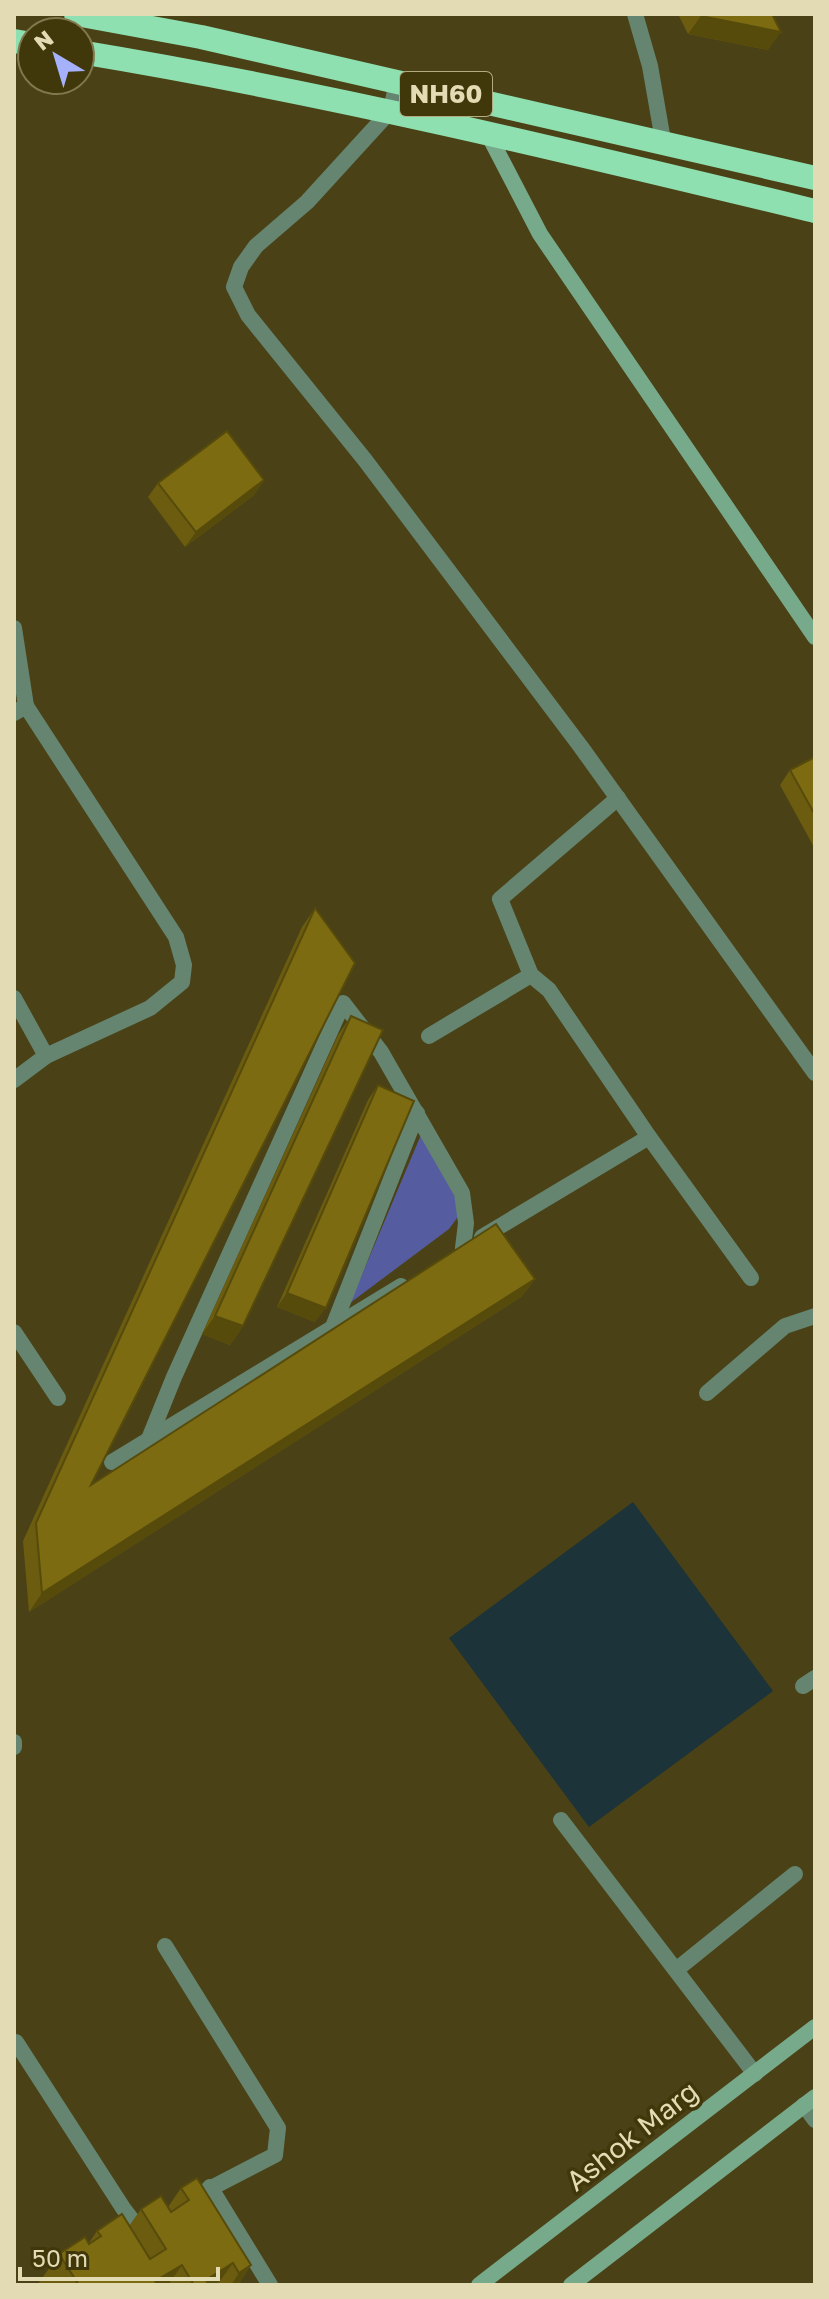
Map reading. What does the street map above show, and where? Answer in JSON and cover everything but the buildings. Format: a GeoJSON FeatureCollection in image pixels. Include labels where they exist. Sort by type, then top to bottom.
{"type":"FeatureCollection","features":[{"type":"Feature","properties":{"kind":"highway","name":"NH60"},"geometry":{"type":"LineString","coordinates":[[76,14],[201,37],[664,146],[815,178]]}},
{"type":"Feature","properties":{"kind":"highway","name":"NH60"},"geometry":{"type":"LineString","coordinates":[[96,55],[391,110],[815,211]]}},
{"type":"Feature","properties":{"kind":"street"},"geometry":{"type":"LineString","coordinates":[[635,14],[650,66],[664,146]]}},
{"type":"Feature","properties":{"kind":"street"},"geometry":{"type":"LineString","coordinates":[[397,82],[391,110],[307,202],[256,246],[241,267],[234,287],[248,315],[365,460],[618,798],[815,1073]]}},
{"type":"Feature","properties":{"kind":"street"},"geometry":{"type":"LineString","coordinates":[[487,132],[540,234],[815,637]]}},
{"type":"Feature","properties":{"kind":"street"},"geometry":{"type":"LineString","coordinates":[[14,628],[20,709],[176,937],[184,965],[182,982],[150,1008],[46,1056],[14,1080]]}},
{"type":"Feature","properties":{"kind":"street"},"geometry":{"type":"LineString","coordinates":[[618,798],[500,899],[531,975],[549,990],[649,1137],[751,1278]]}},
{"type":"Feature","properties":{"kind":"street"},"geometry":{"type":"LineString","coordinates":[[429,1036],[531,975]]}},
{"type":"Feature","properties":{"kind":"street"},"geometry":{"type":"LineString","coordinates":[[14,998],[46,1056]]}},
{"type":"Feature","properties":{"kind":"street"},"geometry":{"type":"LineString","coordinates":[[149,1439],[192,1335],[343,1003],[381,1052],[462,1193],[466,1223],[458,1252],[649,1137]]}},
{"type":"Feature","properties":{"kind":"street"},"geometry":{"type":"LineString","coordinates":[[333,1327],[417,1113]]}},
{"type":"Feature","properties":{"kind":"street"},"geometry":{"type":"LineString","coordinates":[[112,1462],[421,1274]]}},
{"type":"Feature","properties":{"kind":"street"},"geometry":{"type":"LineString","coordinates":[[707,1393],[785,1326],[815,1316]]}},
{"type":"Feature","properties":{"kind":"street"},"geometry":{"type":"LineString","coordinates":[[14,1332],[58,1398]]}},
{"type":"Feature","properties":{"kind":"street"},"geometry":{"type":"LineString","coordinates":[[561,1820],[755,2074]]}},
{"type":"Feature","properties":{"kind":"street"},"geometry":{"type":"LineString","coordinates":[[676,1970],[795,1874]]}},
{"type":"Feature","properties":{"kind":"street"},"geometry":{"type":"LineString","coordinates":[[16,2042],[136,2225],[150,2222],[210,2187],[275,2155],[278,2128],[165,1946]]}},
{"type":"Feature","properties":{"kind":"street","name":"Ashok Marg"},"geometry":{"type":"LineString","coordinates":[[479,2285],[815,2027]]}},
{"type":"Feature","properties":{"kind":"street"},"geometry":{"type":"LineString","coordinates":[[571,2285],[810,2101],[815,2120]]}},
{"type":"Feature","properties":{"kind":"street"},"geometry":{"type":"LineString","coordinates":[[210,2187],[270,2285]]}},
{"type":"Feature","properties":{"kind":"shaded area"},"geometry":{"type":"Polygon","coordinates":[[[423,1130],[460,1207],[460,1214],[449,1229],[350,1303],[423,1130]]]}},
{"type":"Feature","properties":{"kind":"shaded area"},"geometry":{"type":"Polygon","coordinates":[[[633,1502],[773,1691],[589,1827],[449,1638],[633,1502]]]}}]}
